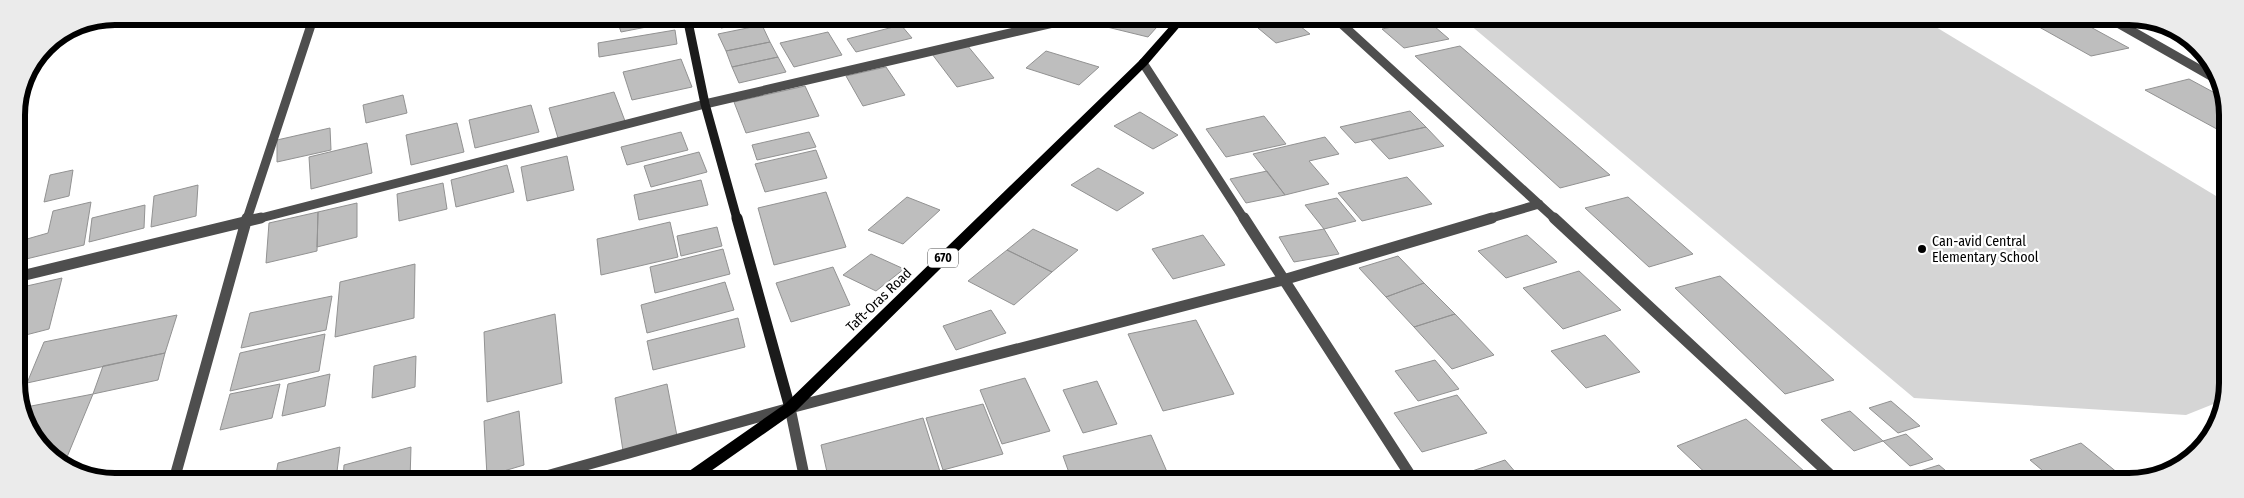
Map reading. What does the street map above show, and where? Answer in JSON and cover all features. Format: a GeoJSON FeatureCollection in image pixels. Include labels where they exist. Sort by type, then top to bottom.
{"type":"FeatureCollection","features":[{"type":"Feature","properties":{"kind":"main road","name":"Taft-Oras Road"},"geometry":{"type":"LineString","coordinates":[[698,473],[739,446],[790,408],[1142,63],[1177,25]]}},
{"type":"Feature","properties":{"kind":"street"},"geometry":{"type":"LineString","coordinates":[[176,473],[246,222],[311,25]]}},
{"type":"Feature","properties":{"kind":"street"},"geometry":{"type":"LineString","coordinates":[[689,25],[705,104],[790,408],[804,473]]}},
{"type":"Feature","properties":{"kind":"street"},"geometry":{"type":"LineString","coordinates":[[25,275],[246,222],[705,104],[1046,25]]}},
{"type":"Feature","properties":{"kind":"street"},"geometry":{"type":"LineString","coordinates":[[1343,25],[1828,473]]}},
{"type":"Feature","properties":{"kind":"street"},"geometry":{"type":"LineString","coordinates":[[2121,25],[2210,76]]}},
{"type":"Feature","properties":{"kind":"street"},"geometry":{"type":"LineString","coordinates":[[1142,63],[1409,473]]}},
{"type":"Feature","properties":{"kind":"street"},"geometry":{"type":"LineString","coordinates":[[557,473],[790,408],[1283,280],[1539,204]]}},
{"type":"Feature","properties":{"kind":"shaded area","name":"Can-avid Central Elementary School"},"geometry":{"type":"Polygon","coordinates":[[[1470,25],[1933,25],[2219,198],[2219,383],[2217,403],[2186,415],[1914,398],[1470,25]]]}},
{"type":"Feature","properties":{"kind":"building"},"geometry":{"type":"Polygon","coordinates":[[[619,25],[657,25],[621,32],[619,25]]]}},
{"type":"Feature","properties":{"kind":"building"},"geometry":{"type":"Polygon","coordinates":[[[720,25],[738,25],[721,28],[720,25]]]}},
{"type":"Feature","properties":{"kind":"building"},"geometry":{"type":"Polygon","coordinates":[[[762,25],[770,42],[726,51],[718,34],[762,25]]]}},
{"type":"Feature","properties":{"kind":"building"},"geometry":{"type":"Polygon","coordinates":[[[901,25],[912,38],[856,52],[847,39],[901,25]]]}},
{"type":"Feature","properties":{"kind":"building"},"geometry":{"type":"Polygon","coordinates":[[[1109,25],[1159,25],[1148,37],[1107,27],[1109,25]]]}},
{"type":"Feature","properties":{"kind":"building"},"geometry":{"type":"Polygon","coordinates":[[[1269,25],[1299,25],[1310,34],[1276,43],[1258,28],[1269,25]]]}},
{"type":"Feature","properties":{"kind":"building"},"geometry":{"type":"Polygon","coordinates":[[[1402,25],[1433,25],[1449,39],[1404,48],[1382,29],[1402,25]]]}},
{"type":"Feature","properties":{"kind":"building"},"geometry":{"type":"Polygon","coordinates":[[[2036,25],[2087,25],[2129,48],[2091,56],[2036,25]]]}},
{"type":"Feature","properties":{"kind":"building"},"geometry":{"type":"Polygon","coordinates":[[[675,30],[677,44],[599,57],[598,43],[675,30]]]}},
{"type":"Feature","properties":{"kind":"building"},"geometry":{"type":"Polygon","coordinates":[[[828,32],[842,55],[794,67],[780,43],[828,32]]]}},
{"type":"Feature","properties":{"kind":"building"},"geometry":{"type":"Polygon","coordinates":[[[770,42],[778,57],[732,67],[726,51],[770,42]]]}},
{"type":"Feature","properties":{"kind":"building"},"geometry":{"type":"Polygon","coordinates":[[[967,45],[994,78],[957,87],[932,54],[967,45]]]}},
{"type":"Feature","properties":{"kind":"building"},"geometry":{"type":"Polygon","coordinates":[[[1460,46],[1610,175],[1560,188],[1415,56],[1460,46]]]}},
{"type":"Feature","properties":{"kind":"building"},"geometry":{"type":"Polygon","coordinates":[[[1046,51],[1099,67],[1079,85],[1026,68],[1046,51]]]}},
{"type":"Feature","properties":{"kind":"building"},"geometry":{"type":"Polygon","coordinates":[[[778,57],[786,72],[739,83],[732,67],[778,57]]]}},
{"type":"Feature","properties":{"kind":"building"},"geometry":{"type":"Polygon","coordinates":[[[681,59],[692,87],[632,100],[623,72],[681,59]]]}},
{"type":"Feature","properties":{"kind":"building"},"geometry":{"type":"Polygon","coordinates":[[[886,67],[905,95],[863,106],[846,76],[886,67]]]}},
{"type":"Feature","properties":{"kind":"building"},"geometry":{"type":"Polygon","coordinates":[[[2189,79],[2216,94],[2219,130],[2145,90],[2189,79]]]}},
{"type":"Feature","properties":{"kind":"building"},"geometry":{"type":"Polygon","coordinates":[[[805,86],[819,116],[746,133],[734,102],[805,86]]]}},
{"type":"Feature","properties":{"kind":"building"},"geometry":{"type":"Polygon","coordinates":[[[614,92],[625,121],[558,138],[549,108],[614,92]]]}},
{"type":"Feature","properties":{"kind":"building"},"geometry":{"type":"Polygon","coordinates":[[[403,95],[407,113],[366,123],[363,105],[403,95]]]}},
{"type":"Feature","properties":{"kind":"building"},"geometry":{"type":"Polygon","coordinates":[[[531,105],[539,132],[475,148],[469,120],[531,105]]]}},
{"type":"Feature","properties":{"kind":"building"},"geometry":{"type":"Polygon","coordinates":[[[1410,111],[1426,127],[1355,143],[1340,127],[1410,111]]]}},
{"type":"Feature","properties":{"kind":"building"},"geometry":{"type":"Polygon","coordinates":[[[1140,112],[1178,135],[1153,149],[1114,126],[1140,112]]]}},
{"type":"Feature","properties":{"kind":"building"},"geometry":{"type":"Polygon","coordinates":[[[1264,116],[1286,144],[1226,157],[1206,129],[1264,116]]]}},
{"type":"Feature","properties":{"kind":"building"},"geometry":{"type":"Polygon","coordinates":[[[457,123],[464,152],[411,165],[406,135],[457,123]]]}},
{"type":"Feature","properties":{"kind":"building"},"geometry":{"type":"Polygon","coordinates":[[[1426,127],[1444,146],[1389,159],[1371,140],[1426,127]]]}},
{"type":"Feature","properties":{"kind":"building"},"geometry":{"type":"Polygon","coordinates":[[[330,128],[331,150],[277,162],[277,140],[330,128]]]}},
{"type":"Feature","properties":{"kind":"building"},"geometry":{"type":"Polygon","coordinates":[[[681,132],[688,150],[627,165],[621,147],[681,132]]]}},
{"type":"Feature","properties":{"kind":"building"},"geometry":{"type":"Polygon","coordinates":[[[809,132],[816,147],[757,160],[752,145],[809,132]]]}},
{"type":"Feature","properties":{"kind":"building"},"geometry":{"type":"Polygon","coordinates":[[[1325,137],[1339,154],[1309,161],[1329,184],[1285,195],[1253,154],[1325,137]]]}},
{"type":"Feature","properties":{"kind":"building"},"geometry":{"type":"Polygon","coordinates":[[[367,143],[372,173],[311,189],[309,157],[367,143]]]}},
{"type":"Feature","properties":{"kind":"building"},"geometry":{"type":"Polygon","coordinates":[[[816,150],[827,178],[765,192],[755,164],[816,150]]]}},
{"type":"Feature","properties":{"kind":"building"},"geometry":{"type":"Polygon","coordinates":[[[699,152],[707,172],[651,187],[644,166],[699,152]]]}},
{"type":"Feature","properties":{"kind":"building"},"geometry":{"type":"Polygon","coordinates":[[[567,156],[574,190],[527,201],[521,167],[567,156]]]}},
{"type":"Feature","properties":{"kind":"building"},"geometry":{"type":"Polygon","coordinates":[[[507,165],[514,192],[456,207],[451,180],[507,165]]]}},
{"type":"Feature","properties":{"kind":"building"},"geometry":{"type":"Polygon","coordinates":[[[1098,168],[1144,193],[1117,211],[1071,185],[1098,168]]]}},
{"type":"Feature","properties":{"kind":"building"},"geometry":{"type":"Polygon","coordinates":[[[73,170],[69,196],[44,202],[50,175],[73,170]]]}},
{"type":"Feature","properties":{"kind":"building"},"geometry":{"type":"Polygon","coordinates":[[[1267,171],[1285,195],[1246,203],[1230,179],[1267,171]]]}},
{"type":"Feature","properties":{"kind":"building"},"geometry":{"type":"Polygon","coordinates":[[[1407,177],[1432,204],[1362,221],[1338,193],[1407,177]]]}},
{"type":"Feature","properties":{"kind":"building"},"geometry":{"type":"Polygon","coordinates":[[[701,180],[708,205],[639,220],[634,195],[701,180]]]}},
{"type":"Feature","properties":{"kind":"building"},"geometry":{"type":"Polygon","coordinates":[[[443,183],[447,209],[399,221],[397,194],[443,183]]]}},
{"type":"Feature","properties":{"kind":"building"},"geometry":{"type":"Polygon","coordinates":[[[198,185],[196,216],[151,227],[154,196],[198,185]]]}},
{"type":"Feature","properties":{"kind":"building"},"geometry":{"type":"Polygon","coordinates":[[[826,192],[846,247],[774,265],[758,208],[826,192]]]}},
{"type":"Feature","properties":{"kind":"building"},"geometry":{"type":"Polygon","coordinates":[[[907,197],[940,210],[903,244],[868,230],[907,197]]]}},
{"type":"Feature","properties":{"kind":"building"},"geometry":{"type":"Polygon","coordinates":[[[1628,197],[1693,254],[1649,267],[1585,208],[1628,197]]]}},
{"type":"Feature","properties":{"kind":"building"},"geometry":{"type":"Polygon","coordinates":[[[1337,198],[1356,221],[1324,229],[1305,205],[1337,198]]]}},
{"type":"Feature","properties":{"kind":"building"},"geometry":{"type":"Polygon","coordinates":[[[91,202],[84,245],[25,259],[27,239],[48,233],[53,211],[91,202]]]}},
{"type":"Feature","properties":{"kind":"building"},"geometry":{"type":"Polygon","coordinates":[[[357,203],[357,237],[317,247],[318,212],[357,203]]]}},
{"type":"Feature","properties":{"kind":"building"},"geometry":{"type":"Polygon","coordinates":[[[145,205],[144,228],[89,242],[92,218],[145,205]]]}},
{"type":"Feature","properties":{"kind":"building"},"geometry":{"type":"Polygon","coordinates":[[[318,212],[317,251],[266,263],[269,223],[318,212]]]}},
{"type":"Feature","properties":{"kind":"building"},"geometry":{"type":"Polygon","coordinates":[[[670,222],[678,257],[601,275],[597,239],[670,222]]]}},
{"type":"Feature","properties":{"kind":"building"},"geometry":{"type":"Polygon","coordinates":[[[717,227],[722,246],[681,256],[677,236],[717,227]]]}},
{"type":"Feature","properties":{"kind":"building"},"geometry":{"type":"Polygon","coordinates":[[[1033,229],[1078,250],[1052,272],[1007,250],[1033,229]]]}},
{"type":"Feature","properties":{"kind":"building"},"geometry":{"type":"Polygon","coordinates":[[[1324,229],[1339,254],[1294,262],[1279,237],[1324,229]]]}},
{"type":"Feature","properties":{"kind":"building"},"geometry":{"type":"Polygon","coordinates":[[[1203,235],[1225,265],[1173,279],[1152,249],[1203,235]]]}},
{"type":"Feature","properties":{"kind":"building"},"geometry":{"type":"Polygon","coordinates":[[[1527,235],[1557,262],[1506,278],[1478,251],[1527,235]]]}},
{"type":"Feature","properties":{"kind":"building"},"geometry":{"type":"Polygon","coordinates":[[[723,249],[730,274],[655,293],[650,267],[723,249]]]}},
{"type":"Feature","properties":{"kind":"building"},"geometry":{"type":"Polygon","coordinates":[[[1007,250],[1052,272],[1014,305],[968,281],[1007,250]]]}},
{"type":"Feature","properties":{"kind":"building"},"geometry":{"type":"Polygon","coordinates":[[[871,254],[904,269],[876,291],[843,275],[871,254]]]}},
{"type":"Feature","properties":{"kind":"building"},"geometry":{"type":"Polygon","coordinates":[[[1398,256],[1424,283],[1386,297],[1359,268],[1398,256]]]}},
{"type":"Feature","properties":{"kind":"building"},"geometry":{"type":"Polygon","coordinates":[[[415,264],[414,318],[335,337],[340,282],[415,264]]]}},
{"type":"Feature","properties":{"kind":"building"},"geometry":{"type":"Polygon","coordinates":[[[833,267],[850,305],[791,322],[776,283],[833,267]]]}},
{"type":"Feature","properties":{"kind":"building"},"geometry":{"type":"Polygon","coordinates":[[[1579,271],[1621,310],[1563,329],[1523,288],[1579,271]]]}},
{"type":"Feature","properties":{"kind":"building"},"geometry":{"type":"Polygon","coordinates":[[[1720,276],[1834,380],[1785,394],[1675,288],[1720,276]]]}},
{"type":"Feature","properties":{"kind":"building"},"geometry":{"type":"Polygon","coordinates":[[[62,278],[49,329],[25,335],[25,286],[62,278]]]}},
{"type":"Feature","properties":{"kind":"building"},"geometry":{"type":"Polygon","coordinates":[[[725,282],[734,310],[647,333],[641,305],[725,282]]]}},
{"type":"Feature","properties":{"kind":"building"},"geometry":{"type":"Polygon","coordinates":[[[1424,283],[1455,314],[1414,327],[1386,297],[1424,283]]]}},
{"type":"Feature","properties":{"kind":"building"},"geometry":{"type":"Polygon","coordinates":[[[332,296],[326,330],[241,348],[250,313],[332,296]]]}},
{"type":"Feature","properties":{"kind":"building"},"geometry":{"type":"Polygon","coordinates":[[[991,310],[1006,333],[956,350],[943,326],[991,310]]]}},
{"type":"Feature","properties":{"kind":"building"},"geometry":{"type":"Polygon","coordinates":[[[555,314],[562,383],[487,402],[484,332],[555,314]]]}},
{"type":"Feature","properties":{"kind":"building"},"geometry":{"type":"Polygon","coordinates":[[[1455,314],[1494,355],[1452,369],[1414,327],[1455,314]]]}},
{"type":"Feature","properties":{"kind":"building"},"geometry":{"type":"Polygon","coordinates":[[[177,315],[165,353],[27,383],[44,342],[177,315]]]}},
{"type":"Feature","properties":{"kind":"building"},"geometry":{"type":"Polygon","coordinates":[[[738,318],[745,347],[653,370],[647,341],[738,318]]]}},
{"type":"Feature","properties":{"kind":"building"},"geometry":{"type":"Polygon","coordinates":[[[1196,320],[1234,394],[1163,411],[1128,334],[1196,320]]]}},
{"type":"Feature","properties":{"kind":"building"},"geometry":{"type":"Polygon","coordinates":[[[325,334],[319,371],[230,391],[240,353],[325,334]]]}},
{"type":"Feature","properties":{"kind":"building"},"geometry":{"type":"Polygon","coordinates":[[[1605,335],[1640,372],[1586,388],[1551,351],[1605,335]]]}},
{"type":"Feature","properties":{"kind":"building"},"geometry":{"type":"Polygon","coordinates":[[[165,353],[158,380],[93,394],[103,366],[165,353]]]}},
{"type":"Feature","properties":{"kind":"building"},"geometry":{"type":"Polygon","coordinates":[[[416,356],[415,387],[372,398],[374,366],[416,356]]]}},
{"type":"Feature","properties":{"kind":"building"},"geometry":{"type":"Polygon","coordinates":[[[1435,360],[1459,389],[1418,401],[1395,371],[1435,360]]]}},
{"type":"Feature","properties":{"kind":"building"},"geometry":{"type":"Polygon","coordinates":[[[330,374],[325,406],[282,416],[288,384],[330,374]]]}},
{"type":"Feature","properties":{"kind":"building"},"geometry":{"type":"Polygon","coordinates":[[[1025,378],[1050,431],[1002,444],[980,390],[1025,378]]]}},
{"type":"Feature","properties":{"kind":"building"},"geometry":{"type":"Polygon","coordinates":[[[1097,381],[1117,424],[1083,433],[1063,390],[1097,381]]]}},
{"type":"Feature","properties":{"kind":"building"},"geometry":{"type":"Polygon","coordinates":[[[280,384],[272,418],[220,430],[230,394],[280,384]]]}},
{"type":"Feature","properties":{"kind":"building"},"geometry":{"type":"Polygon","coordinates":[[[667,384],[677,436],[623,451],[615,398],[667,384]]]}},
{"type":"Feature","properties":{"kind":"building"},"geometry":{"type":"Polygon","coordinates":[[[93,394],[67,457],[51,447],[44,438],[34,423],[29,407],[93,394]]]}},
{"type":"Feature","properties":{"kind":"building"},"geometry":{"type":"Polygon","coordinates":[[[1457,395],[1487,433],[1422,452],[1394,413],[1457,395]]]}},
{"type":"Feature","properties":{"kind":"building"},"geometry":{"type":"Polygon","coordinates":[[[1891,401],[1920,426],[1898,433],[1869,408],[1891,401]]]}},
{"type":"Feature","properties":{"kind":"building"},"geometry":{"type":"Polygon","coordinates":[[[983,404],[1003,454],[943,470],[926,418],[983,404]]]}},
{"type":"Feature","properties":{"kind":"building"},"geometry":{"type":"Polygon","coordinates":[[[519,411],[524,465],[497,473],[487,473],[484,421],[519,411]]]}},
{"type":"Feature","properties":{"kind":"building"},"geometry":{"type":"Polygon","coordinates":[[[1850,411],[1883,441],[1854,451],[1821,420],[1850,411]]]}},
{"type":"Feature","properties":{"kind":"building"},"geometry":{"type":"Polygon","coordinates":[[[923,418],[940,473],[827,473],[821,445],[923,418]]]}},
{"type":"Feature","properties":{"kind":"building"},"geometry":{"type":"Polygon","coordinates":[[[1746,419],[1806,473],[1706,473],[1677,446],[1746,419]]]}},
{"type":"Feature","properties":{"kind":"building"},"geometry":{"type":"Polygon","coordinates":[[[1906,434],[1933,459],[1910,466],[1883,441],[1906,434]]]}},
{"type":"Feature","properties":{"kind":"building"},"geometry":{"type":"Polygon","coordinates":[[[1151,435],[1168,473],[1069,473],[1063,456],[1151,435]]]}},
{"type":"Feature","properties":{"kind":"building"},"geometry":{"type":"Polygon","coordinates":[[[2081,443],[2118,473],[2045,473],[2030,460],[2081,443]]]}},
{"type":"Feature","properties":{"kind":"building"},"geometry":{"type":"Polygon","coordinates":[[[340,447],[337,473],[276,473],[278,463],[340,447]]]}},
{"type":"Feature","properties":{"kind":"building"},"geometry":{"type":"Polygon","coordinates":[[[411,447],[410,473],[343,473],[344,465],[411,447]]]}},
{"type":"Feature","properties":{"kind":"building"},"geometry":{"type":"Polygon","coordinates":[[[1505,460],[1516,473],[1466,473],[1505,460]]]}},
{"type":"Feature","properties":{"kind":"building"},"geometry":{"type":"Polygon","coordinates":[[[1939,465],[1948,473],[1914,473],[1939,465]]]}},
{"type":"Feature","properties":{"kind":"place","name":"Can-avid Central Elementary School"},"geometry":{"type":"Point","coordinates":[1922,249]}}]}
